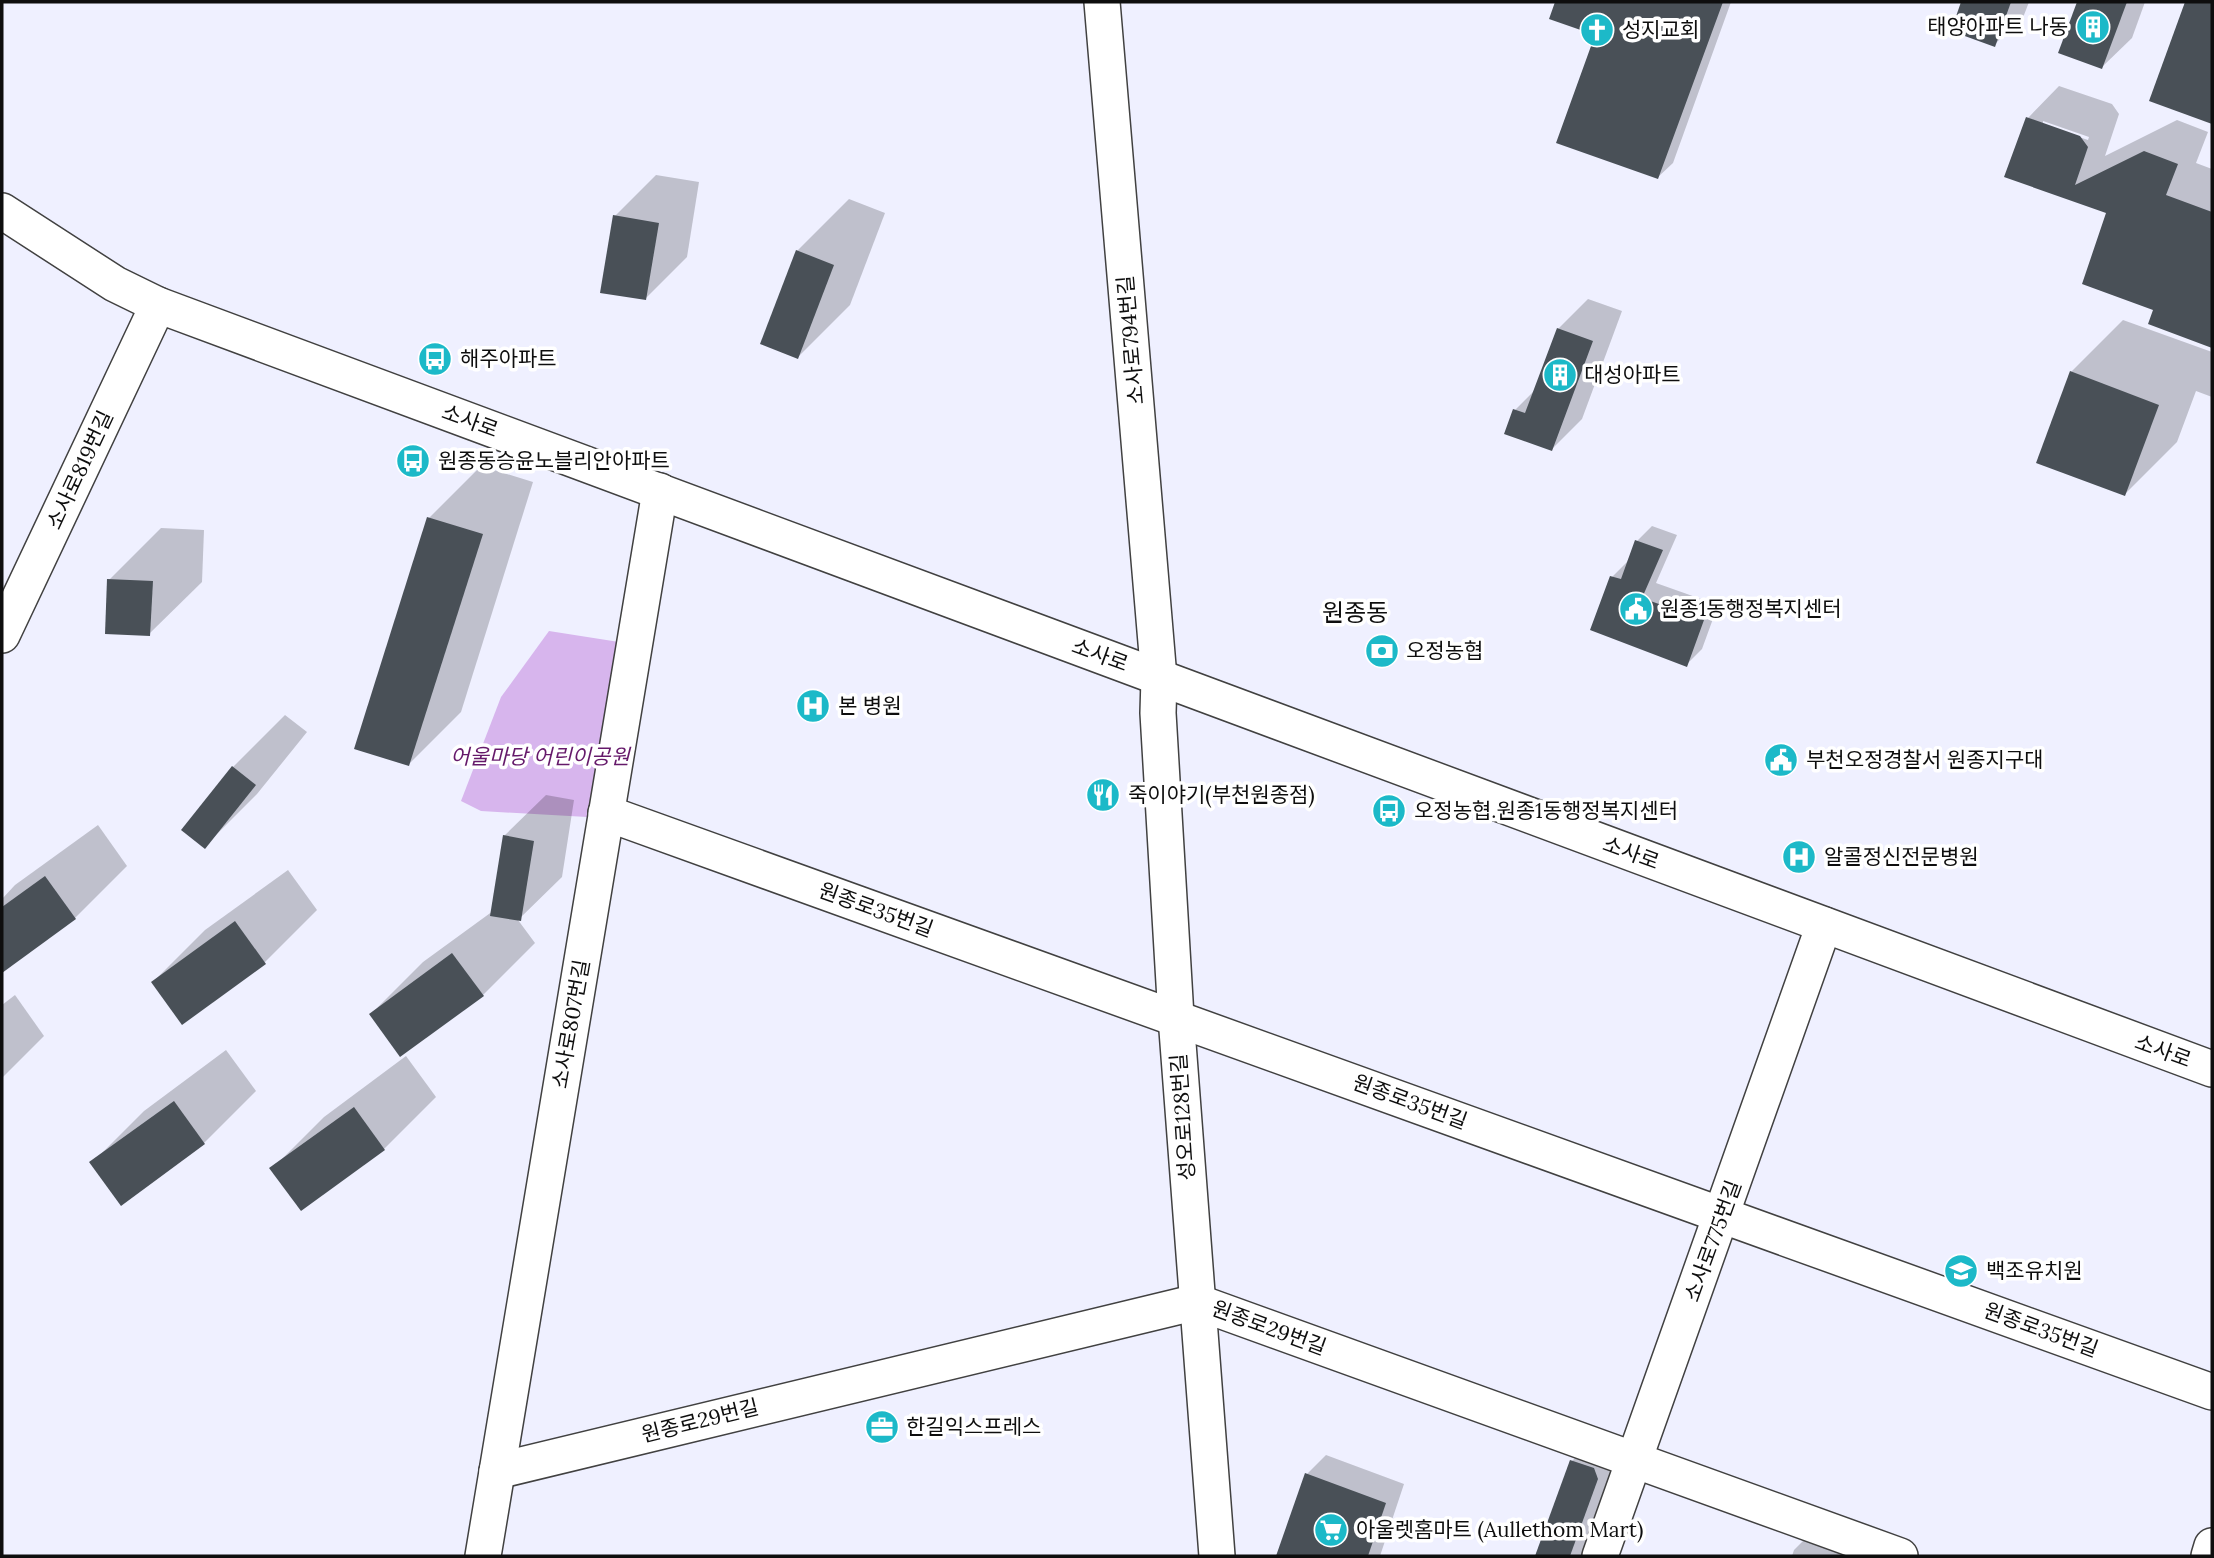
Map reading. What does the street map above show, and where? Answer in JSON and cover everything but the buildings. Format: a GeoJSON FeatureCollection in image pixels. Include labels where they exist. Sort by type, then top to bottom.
{"type":"FeatureCollection","features":[{"type":"Feature","properties":{"kind":"street","name":"소사로794번길"},"geometry":{"type":"LineString","coordinates":[[1102,2],[1159,678]]}},
{"type":"Feature","properties":{"kind":"street","name":"소사로"},"geometry":{"type":"LineString","coordinates":[[2,212],[115,284],[158,305],[2212,1069]]}},
{"type":"Feature","properties":{"kind":"street","name":"소사로819번길"},"geometry":{"type":"LineString","coordinates":[[2,635],[158,305]]}},
{"type":"Feature","properties":{"kind":"street","name":"소사로807번길"},"geometry":{"type":"LineString","coordinates":[[483,1556],[660,491]]}},
{"type":"Feature","properties":{"kind":"street","name":"성오로128번길"},"geometry":{"type":"LineString","coordinates":[[1159,678],[1158,713],[1176,1017],[1217,1556]]}},
{"type":"Feature","properties":{"kind":"street","name":"원종로35번길"},"geometry":{"type":"LineString","coordinates":[[606,813],[2212,1392]]}},
{"type":"Feature","properties":{"kind":"street","name":"소사로775번길"},"geometry":{"type":"LineString","coordinates":[[1600,1556],[1824,925]]}},
{"type":"Feature","properties":{"kind":"street","name":"원종로29번길"},"geometry":{"type":"LineString","coordinates":[[497,1471],[1001,1352],[1197,1302],[1900,1556]]}},
{"type":"Feature","properties":{"kind":"street"},"geometry":{"type":"LineString","coordinates":[[2209,1556],[2212,1546]]}},
{"type":"Feature","properties":{"kind":"green space","name":"어울마당 어린이공원"},"geometry":{"type":"Polygon","coordinates":[[[549,631],[619,642],[587,817],[481,811],[461,801],[501,697],[549,631]]]}},
{"type":"Feature","properties":{"kind":"place","name":"태양아파트 나동"},"geometry":{"type":"Point","coordinates":[2093,27]}},
{"type":"Feature","properties":{"kind":"place","name":"성지교회"},"geometry":{"type":"Point","coordinates":[1597,30]}},
{"type":"Feature","properties":{"kind":"place","name":"해주아파트"},"geometry":{"type":"Point","coordinates":[435,359]}},
{"type":"Feature","properties":{"kind":"place","name":"대성아파트"},"geometry":{"type":"Point","coordinates":[1560,375]}},
{"type":"Feature","properties":{"kind":"place","name":"원종동승윤노블리안아파트"},"geometry":{"type":"Point","coordinates":[413,461]}},
{"type":"Feature","properties":{"kind":"place","name":"원종1동행정복지센터"},"geometry":{"type":"Point","coordinates":[1636,609]}},
{"type":"Feature","properties":{"kind":"place","name":"오정농협"},"geometry":{"type":"Point","coordinates":[1382,651]}},
{"type":"Feature","properties":{"kind":"place","name":"본 병원"},"geometry":{"type":"Point","coordinates":[813,706]}},
{"type":"Feature","properties":{"kind":"place","name":"부천오정경찰서 원종지구대"},"geometry":{"type":"Point","coordinates":[1781,760]}},
{"type":"Feature","properties":{"kind":"place","name":"죽이야기(부천원종점)"},"geometry":{"type":"Point","coordinates":[1103,795]}},
{"type":"Feature","properties":{"kind":"place","name":"오정농협.원종1동행정복지센터"},"geometry":{"type":"Point","coordinates":[1389,811]}},
{"type":"Feature","properties":{"kind":"place","name":"알콜정신전문병원"},"geometry":{"type":"Point","coordinates":[1799,857]}},
{"type":"Feature","properties":{"kind":"place","name":"백조유치원"},"geometry":{"type":"Point","coordinates":[1961,1271]}},
{"type":"Feature","properties":{"kind":"place","name":"한길익스프레스"},"geometry":{"type":"Point","coordinates":[882,1427]}},
{"type":"Feature","properties":{"kind":"place","name":"아울렛홈마트 (Aullethom Mart)"},"geometry":{"type":"Point","coordinates":[1331,1530]}},
{"type":"Feature","properties":{"kind":"district","name":"원종동"},"geometry":{"type":"Point","coordinates":[1355,613]}}]}
